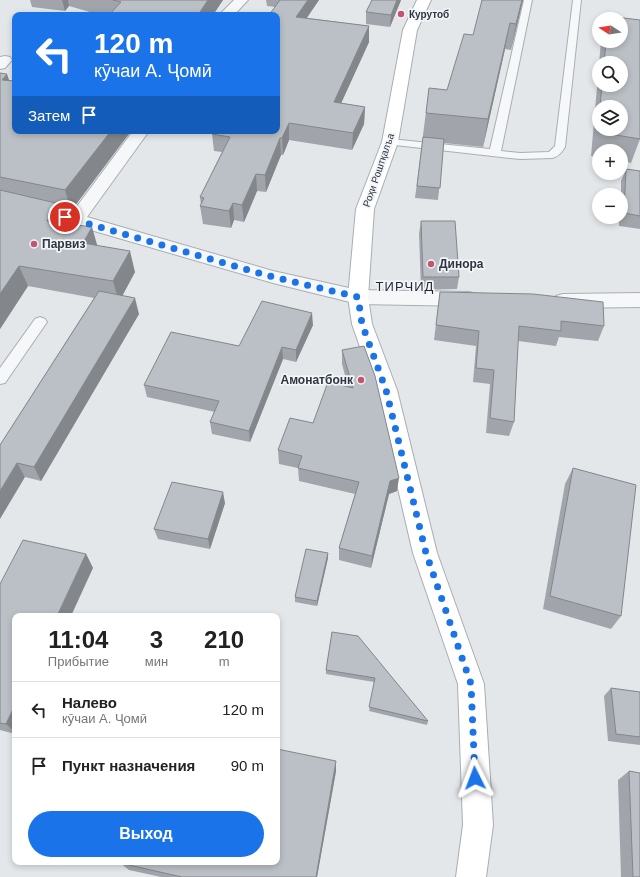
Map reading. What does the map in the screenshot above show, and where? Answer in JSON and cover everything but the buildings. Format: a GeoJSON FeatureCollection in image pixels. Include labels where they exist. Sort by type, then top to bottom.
{"type":"FeatureCollection","features":[{"type":"Feature","properties":{"kind":"main road","name":"Роҳи Роштқалъа"},"geometry":{"type":"LineString","coordinates":[[424,0],[410,30],[390,142],[365,209],[358,297],[362,324],[386,390],[426,553],[471,684],[478,825],[471,877]]}},
{"type":"Feature","properties":{"kind":"street"},"geometry":{"type":"LineString","coordinates":[[229,12],[241,0]]}},
{"type":"Feature","properties":{"kind":"street"},"geometry":{"type":"LineString","coordinates":[[0,59],[5,60],[0,65]]}},
{"type":"Feature","properties":{"kind":"street"},"geometry":{"type":"LineString","coordinates":[[76,220],[139,134]]}},
{"type":"Feature","properties":{"kind":"street"},"geometry":{"type":"LineString","coordinates":[[0,203],[55,214],[273,277],[358,297],[485,300]]}},
{"type":"Feature","properties":{"kind":"street"},"geometry":{"type":"LineString","coordinates":[[547,301],[640,300]]}},
{"type":"Feature","properties":{"kind":"lane"},"geometry":{"type":"LineString","coordinates":[[496,153],[528,0]]}},
{"type":"Feature","properties":{"kind":"lane"},"geometry":{"type":"LineString","coordinates":[[390,142],[520,156],[552,155],[560,147],[577,0]]}},
{"type":"Feature","properties":{"kind":"lane"},"geometry":{"type":"LineString","coordinates":[[0,379],[40,322]]}},
{"type":"Feature","properties":{"kind":"place","name":"Курутоб"},"geometry":{"type":"Point","coordinates":[401,14]}},
{"type":"Feature","properties":{"kind":"place","name":"Парвиз"},"geometry":{"type":"Point","coordinates":[34,244]}},
{"type":"Feature","properties":{"kind":"place","name":"Динора"},"geometry":{"type":"Point","coordinates":[431,264]}},
{"type":"Feature","properties":{"kind":"place","name":"Амонатбонк"},"geometry":{"type":"Point","coordinates":[361,380]}},
{"type":"Feature","properties":{"kind":"district","name":"ТИРЧИД"},"geometry":{"type":"Point","coordinates":[405,286]}},
{"type":"Feature","properties":{"kind":"route"},"geometry":{"type":"LineString","coordinates":[[65,217],[273,277],[358,297],[362,324],[386,390],[426,553],[471,684],[475,778]]}}]}
